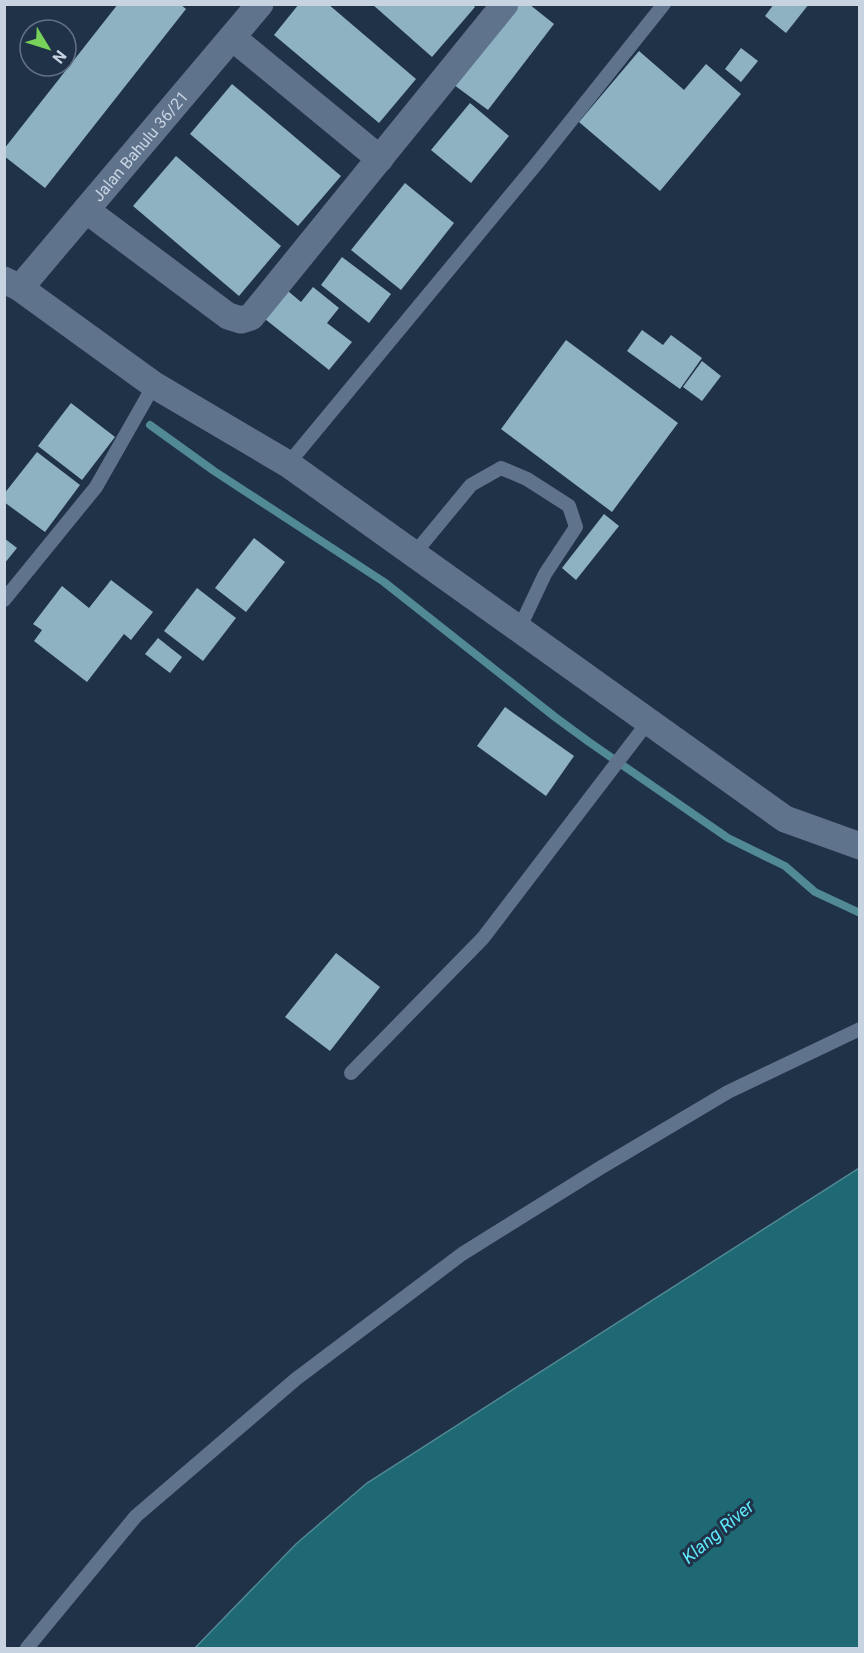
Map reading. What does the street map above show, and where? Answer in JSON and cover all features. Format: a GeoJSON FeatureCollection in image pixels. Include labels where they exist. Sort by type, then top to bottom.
{"type":"FeatureCollection","features":[{"type":"Feature","properties":{"kind":"street","name":"Jalan Bahulu 36/21"},"geometry":{"type":"LineString","coordinates":[[12,284],[86,210],[260,4]]}},
{"type":"Feature","properties":{"kind":"street"},"geometry":{"type":"LineString","coordinates":[[86,210],[228,316],[240,320],[251,317],[505,4]]}},
{"type":"Feature","properties":{"kind":"street"},"geometry":{"type":"LineString","coordinates":[[233,38],[380,159]]}},
{"type":"Feature","properties":{"kind":"street"},"geometry":{"type":"LineString","coordinates":[[12,284],[154,385],[288,464],[785,819],[860,846]]}},
{"type":"Feature","properties":{"kind":"lane"},"geometry":{"type":"LineString","coordinates":[[288,464],[538,162],[664,4]]}},
{"type":"Feature","properties":{"kind":"lane"},"geometry":{"type":"LineString","coordinates":[[4,600],[96,487],[154,385]]}},
{"type":"Feature","properties":{"kind":"lane"},"geometry":{"type":"LineString","coordinates":[[414,554],[471,485],[501,468],[527,479],[568,506],[576,527],[545,574],[519,629]]}},
{"type":"Feature","properties":{"kind":"lane"},"geometry":{"type":"LineString","coordinates":[[351,1073],[483,938],[648,722]]}},
{"type":"Feature","properties":{"kind":"lane"},"geometry":{"type":"LineString","coordinates":[[27,1648],[136,1516],[296,1379],[462,1254],[728,1092],[860,1029]]}},
{"type":"Feature","properties":{"kind":"water","name":"Klang River"},"geometry":{"type":"Polygon","coordinates":[[[859,1168],[859,1648],[195,1648],[296,1544],[367,1483],[859,1168]]]}},
{"type":"Feature","properties":{"kind":"building"},"geometry":{"type":"Polygon","coordinates":[[[118,4],[180,4],[186,9],[45,188],[4,156],[4,149],[60,78],[78,78],[78,55],[118,4]]]}},
{"type":"Feature","properties":{"kind":"building"},"geometry":{"type":"Polygon","coordinates":[[[299,4],[328,4],[416,79],[379,123],[274,35],[299,4]]]}},
{"type":"Feature","properties":{"kind":"building"},"geometry":{"type":"Polygon","coordinates":[[[372,4],[472,4],[475,7],[432,57],[372,4]]]}},
{"type":"Feature","properties":{"kind":"building"},"geometry":{"type":"Polygon","coordinates":[[[509,4],[529,4],[554,24],[488,110],[450,82],[509,4]]]}},
{"type":"Feature","properties":{"kind":"building"},"geometry":{"type":"Polygon","coordinates":[[[774,4],[809,4],[786,33],[765,16],[774,4]]]}},
{"type":"Feature","properties":{"kind":"building"},"geometry":{"type":"Polygon","coordinates":[[[741,48],[758,61],[741,82],[725,69],[741,48]]]}},
{"type":"Feature","properties":{"kind":"building"},"geometry":{"type":"Polygon","coordinates":[[[639,51],[684,90],[706,64],[741,94],[660,191],[579,122],[639,51]]]}},
{"type":"Feature","properties":{"kind":"building"},"geometry":{"type":"Polygon","coordinates":[[[232,84],[341,176],[298,226],[190,134],[232,84]]]}},
{"type":"Feature","properties":{"kind":"building"},"geometry":{"type":"Polygon","coordinates":[[[470,103],[509,136],[471,183],[431,150],[470,103]]]}},
{"type":"Feature","properties":{"kind":"building"},"geometry":{"type":"Polygon","coordinates":[[[176,156],[281,246],[239,296],[133,206],[176,156]]]}},
{"type":"Feature","properties":{"kind":"building"},"geometry":{"type":"Polygon","coordinates":[[[405,183],[454,223],[401,290],[351,250],[405,183]]]}},
{"type":"Feature","properties":{"kind":"building"},"geometry":{"type":"Polygon","coordinates":[[[342,257],[391,294],[369,323],[321,285],[342,257]]]}},
{"type":"Feature","properties":{"kind":"building"},"geometry":{"type":"Polygon","coordinates":[[[313,287],[339,308],[327,323],[352,342],[329,370],[265,319],[288,291],[301,302],[313,287]]]}},
{"type":"Feature","properties":{"kind":"building"},"geometry":{"type":"Polygon","coordinates":[[[642,330],[663,345],[671,335],[702,358],[680,389],[627,351],[642,330]]]}},
{"type":"Feature","properties":{"kind":"building"},"geometry":{"type":"Polygon","coordinates":[[[566,340],[678,423],[612,512],[501,429],[566,340]]]}},
{"type":"Feature","properties":{"kind":"building"},"geometry":{"type":"Polygon","coordinates":[[[702,361],[721,376],[702,401],[683,387],[702,361]]]}},
{"type":"Feature","properties":{"kind":"building"},"geometry":{"type":"Polygon","coordinates":[[[71,403],[115,437],[82,480],[38,446],[71,403]]]}},
{"type":"Feature","properties":{"kind":"building"},"geometry":{"type":"Polygon","coordinates":[[[37,452],[80,485],[45,532],[4,502],[4,494],[37,452]]]}},
{"type":"Feature","properties":{"kind":"building"},"geometry":{"type":"Polygon","coordinates":[[[604,514],[619,526],[576,580],[562,568],[604,514]]]}},
{"type":"Feature","properties":{"kind":"building"},"geometry":{"type":"Polygon","coordinates":[[[4,538],[17,548],[4,564],[4,538]]]}},
{"type":"Feature","properties":{"kind":"building"},"geometry":{"type":"Polygon","coordinates":[[[254,538],[285,562],[246,612],[215,588],[254,538]]]}},
{"type":"Feature","properties":{"kind":"building"},"geometry":{"type":"Polygon","coordinates":[[[111,580],[153,612],[131,640],[124,634],[87,682],[34,641],[42,630],[33,624],[62,586],[89,608],[111,580]]]}},
{"type":"Feature","properties":{"kind":"building"},"geometry":{"type":"Polygon","coordinates":[[[197,588],[236,618],[203,661],[164,631],[197,588]]]}},
{"type":"Feature","properties":{"kind":"building"},"geometry":{"type":"Polygon","coordinates":[[[158,638],[182,657],[170,673],[145,654],[158,638]]]}},
{"type":"Feature","properties":{"kind":"building"},"geometry":{"type":"Polygon","coordinates":[[[505,707],[574,756],[546,796],[477,746],[505,707]]]}},
{"type":"Feature","properties":{"kind":"building"},"geometry":{"type":"Polygon","coordinates":[[[336,953],[380,987],[330,1051],[285,1017],[336,953]]]}},
{"type":"Feature","properties":{"kind":"waterway"},"geometry":{"type":"LineString","coordinates":[[150,425],[214,471],[384,582],[555,717],[728,838],[785,866],[815,892],[860,913]]}}]}
